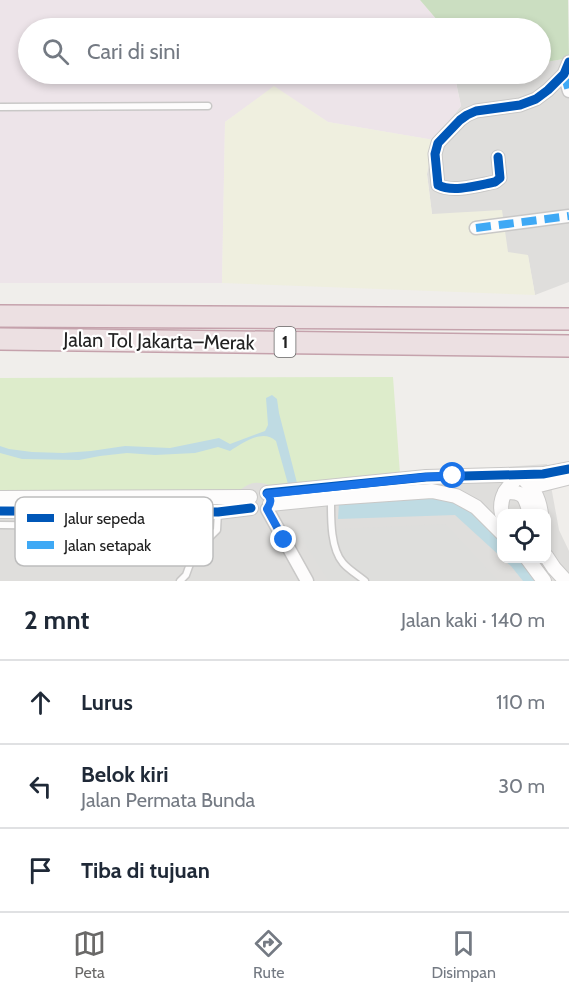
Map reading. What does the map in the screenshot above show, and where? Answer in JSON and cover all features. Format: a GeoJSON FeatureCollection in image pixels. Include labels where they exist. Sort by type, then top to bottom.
{"type":"FeatureCollection","features":[{"type":"Feature","properties":{"kind":"highway","name":"Jalan Tol Jakarta–Merak"},"geometry":{"type":"LineString","coordinates":[[0,316],[569,319]]}},
{"type":"Feature","properties":{"kind":"highway","name":"Jalan Tol Jakarta–Merak"},"geometry":{"type":"LineString","coordinates":[[0,339],[569,346]]}},
{"type":"Feature","properties":{"kind":"street"},"geometry":{"type":"LineString","coordinates":[[498,157],[500,178],[495,182],[453,189],[445,189],[438,185],[435,154],[438,143],[460,120],[476,111],[520,105],[536,99],[564,74],[569,62]]}},
{"type":"Feature","properties":{"kind":"street"},"geometry":{"type":"LineString","coordinates":[[564,74],[569,91]]}},
{"type":"Feature","properties":{"kind":"street"},"geometry":{"type":"LineString","coordinates":[[476,228],[569,216]]}},
{"type":"Feature","properties":{"kind":"street"},"geometry":{"type":"LineString","coordinates":[[307,581],[274,500],[263,491],[258,490],[253,493],[250,502],[256,512],[262,512],[274,500],[426,477],[543,474],[569,469]]}},
{"type":"Feature","properties":{"kind":"street"},"geometry":{"type":"LineString","coordinates":[[520,475],[539,500],[540,509]]}},
{"type":"Feature","properties":{"kind":"street"},"geometry":{"type":"LineString","coordinates":[[501,509],[501,499],[510,484],[520,475]]}},
{"type":"Feature","properties":{"kind":"street"},"geometry":{"type":"LineString","coordinates":[[531,487],[569,477]]}},
{"type":"Feature","properties":{"kind":"street"},"geometry":{"type":"LineString","coordinates":[[316,494],[331,498],[440,492],[456,496],[476,507],[497,529]]}},
{"type":"Feature","properties":{"kind":"street"},"geometry":{"type":"LineString","coordinates":[[505,492],[523,494],[529,509]]}},
{"type":"Feature","properties":{"kind":"street"},"geometry":{"type":"LineString","coordinates":[[0,498],[15,498]]}},
{"type":"Feature","properties":{"kind":"street"},"geometry":{"type":"LineString","coordinates":[[213,501],[250,502]]}},
{"type":"Feature","properties":{"kind":"street"},"geometry":{"type":"LineString","coordinates":[[213,512],[250,502]]}},
{"type":"Feature","properties":{"kind":"street"},"geometry":{"type":"LineString","coordinates":[[531,563],[544,581]]}},
{"type":"Feature","properties":{"kind":"street"},"geometry":{"type":"LineString","coordinates":[[551,563],[566,581]]}},
{"type":"Feature","properties":{"kind":"lane"},"geometry":{"type":"LineString","coordinates":[[0,106],[208,106]]}},
{"type":"Feature","properties":{"kind":"lane"},"geometry":{"type":"LineString","coordinates":[[331,498],[335,548],[342,562],[365,581]]}},
{"type":"Feature","properties":{"kind":"lane"},"geometry":{"type":"LineString","coordinates":[[213,534],[217,530],[218,512]]}},
{"type":"Feature","properties":{"kind":"lane"},"geometry":{"type":"LineString","coordinates":[[0,525],[15,525]]}},
{"type":"Feature","properties":{"kind":"lane"},"geometry":{"type":"LineString","coordinates":[[180,581],[186,575],[190,566]]}},
{"type":"Feature","properties":{"kind":"shaded area"},"geometry":{"type":"Polygon","coordinates":[[[0,0],[420,0],[435,18],[18,18],[18,84],[456,84],[461,106],[434,140],[328,122],[274,87],[225,122],[222,283],[0,283],[0,0]]]}},
{"type":"Feature","properties":{"kind":"shaded area"},"geometry":{"type":"Polygon","coordinates":[[[569,58],[569,282],[535,295],[528,256],[508,253],[432,214],[427,174],[434,140],[461,106],[456,84],[551,84],[551,61],[569,58]]]}},
{"type":"Feature","properties":{"kind":"shaded area"},"geometry":{"type":"Polygon","coordinates":[[[0,380],[350,478],[547,464],[559,530],[569,551],[569,581],[0,581],[0,380]]]}},
{"type":"Feature","properties":{"kind":"shaded area"},"geometry":{"type":"Polygon","coordinates":[[[445,524],[498,581],[329,581],[297,531],[445,524]]]}},
{"type":"Feature","properties":{"kind":"green space"},"geometry":{"type":"Polygon","coordinates":[[[420,0],[568,0],[569,58],[551,61],[551,18],[435,18],[420,0]]]}},
{"type":"Feature","properties":{"kind":"green space"},"geometry":{"type":"Polygon","coordinates":[[[274,86],[328,122],[434,140],[427,174],[432,214],[502,210],[508,252],[528,255],[535,295],[222,283],[225,122],[274,86]]]}},
{"type":"Feature","properties":{"kind":"green space"},"geometry":{"type":"Polygon","coordinates":[[[393,377],[400,474],[269,485],[254,483],[240,490],[0,490],[0,378],[393,377]]]}},
{"type":"Feature","properties":{"kind":"water"},"geometry":{"type":"Polygon","coordinates":[[[272,395],[277,399],[297,483],[288,484],[276,441],[265,436],[253,438],[230,451],[218,447],[195,453],[155,455],[127,453],[79,460],[22,459],[0,453],[0,446],[32,452],[63,453],[125,446],[170,448],[219,438],[230,444],[265,431],[268,425],[266,398],[272,395]]]}},
{"type":"Feature","properties":{"kind":"water"},"geometry":{"type":"Polygon","coordinates":[[[434,496],[474,509],[497,533],[497,553],[455,515],[338,519],[339,503],[434,496]]]}},
{"type":"Feature","properties":{"kind":"water"},"geometry":{"type":"Polygon","coordinates":[[[508,563],[526,563],[542,581],[523,581],[508,563]]]}},
{"type":"Feature","properties":{"kind":"marked path"},"geometry":{"type":"LineString","coordinates":[[564,74],[569,91]]}},
{"type":"Feature","properties":{"kind":"marked path"},"geometry":{"type":"LineString","coordinates":[[476,228],[569,216]]}},
{"type":"Feature","properties":{"kind":"cycle path"},"geometry":{"type":"LineString","coordinates":[[498,157],[500,178],[495,182],[458,188],[438,185],[435,154],[438,143],[460,120],[476,111],[520,105],[536,99],[564,74],[569,62]]}},
{"type":"Feature","properties":{"kind":"cycle path"},"geometry":{"type":"LineString","coordinates":[[267,493],[426,477],[543,474],[569,469]]}},
{"type":"Feature","properties":{"kind":"cycle path"},"geometry":{"type":"LineString","coordinates":[[213,512],[251,508]]}},
{"type":"Feature","properties":{"kind":"cycle path"},"geometry":{"type":"LineString","coordinates":[[0,511],[15,511]]}},
{"type":"Feature","properties":{"kind":"route"},"geometry":{"type":"LineString","coordinates":[[284,540],[267,509],[271,500],[267,494],[453,476]]}}]}
